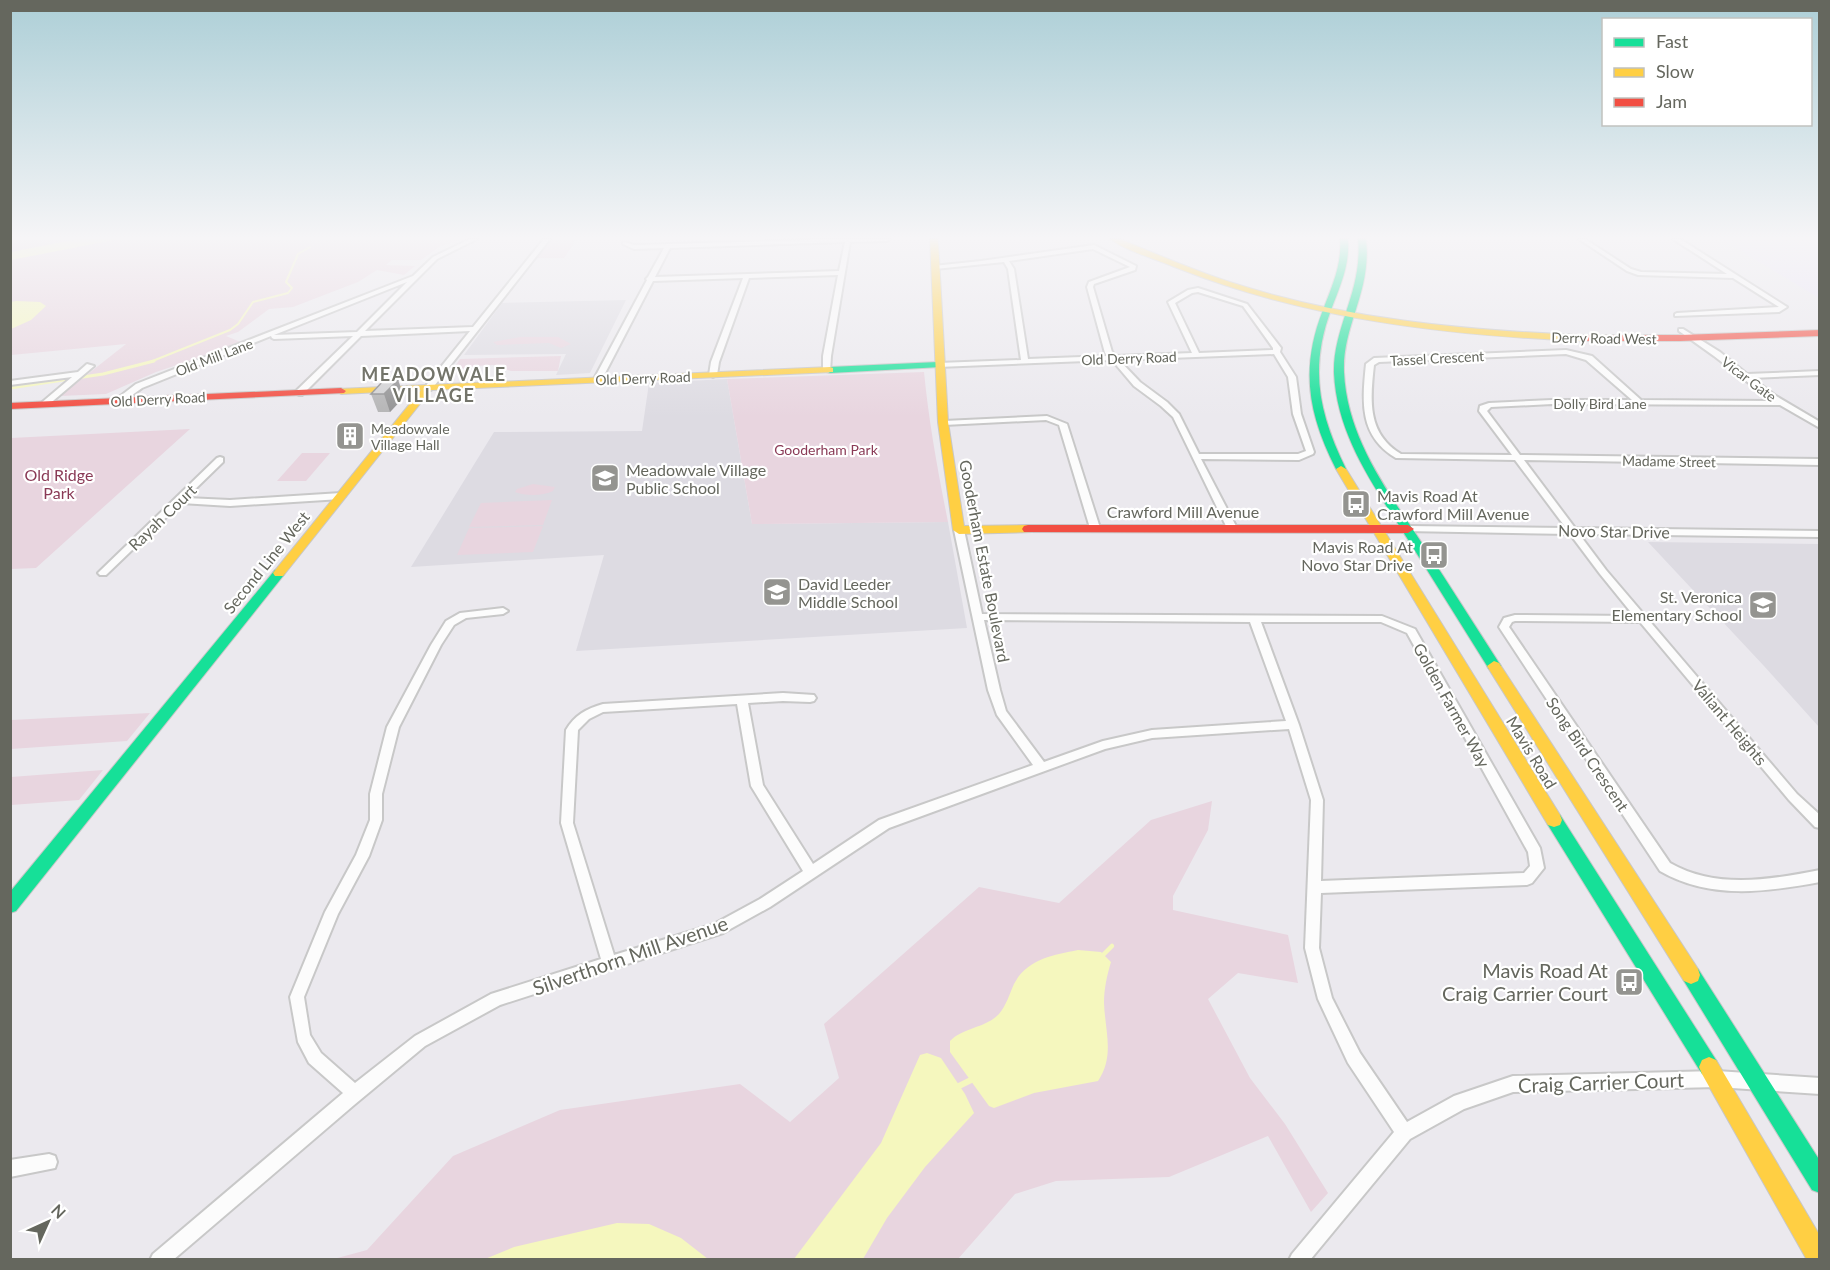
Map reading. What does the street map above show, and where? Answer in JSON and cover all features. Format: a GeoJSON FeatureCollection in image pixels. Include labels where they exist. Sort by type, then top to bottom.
{"type":"FeatureCollection","features":[{"type":"Feature","properties":{"kind":"main road","name":"Gooderham Estate Boulevard"},"geometry":{"type":"LineString","coordinates":[[935,298],[938,365],[949,482],[958,530]]}},
{"type":"Feature","properties":{"kind":"main road","name":"Derry Road West"},"geometry":{"type":"LineString","coordinates":[[1278,298],[1329,305]]}},
{"type":"Feature","properties":{"kind":"main road","name":"Derry Road West"},"geometry":{"type":"LineString","coordinates":[[1306,298],[1439,328],[1506,335],[1595,339],[1820,333]]}},
{"type":"Feature","properties":{"kind":"main road","name":"Mavis Road"},"geometry":{"type":"LineString","coordinates":[[1332,298],[1312,365],[1316,404],[1340,472],[1540,798],[1717,1079],[1820,1259]]}},
{"type":"Feature","properties":{"kind":"main road","name":"Mavis Road"},"geometry":{"type":"LineString","coordinates":[[1356,298],[1340,355],[1339,375],[1348,424],[1374,477],[1820,1182]]}},
{"type":"Feature","properties":{"kind":"main road","name":"Derry Road West"},"geometry":{"type":"LineString","coordinates":[[1353,310],[1460,322],[1593,331],[1820,325]]}},
{"type":"Feature","properties":{"kind":"main road","name":"Old Derry Road"},"geometry":{"type":"LineString","coordinates":[[10,406],[938,365]]}},
{"type":"Feature","properties":{"kind":"main road","name":"Second Line West"},"geometry":{"type":"LineString","coordinates":[[10,906],[428,388]]}},
{"type":"Feature","properties":{"kind":"main road","name":"Crawford Mill Avenue"},"geometry":{"type":"LineString","coordinates":[[958,530],[1408,529]]}},
{"type":"Feature","properties":{"kind":"street","name":"Old Mill Lane"},"geometry":{"type":"LineString","coordinates":[[118,401],[139,386],[362,298]]}},
{"type":"Feature","properties":{"kind":"street"},"geometry":{"type":"LineString","coordinates":[[299,393],[392,298]]}},
{"type":"Feature","properties":{"kind":"street","name":"Second Line West"},"geometry":{"type":"LineString","coordinates":[[428,388],[499,298]]}},
{"type":"Feature","properties":{"kind":"street"},"geometry":{"type":"LineString","coordinates":[[598,380],[639,298]]}},
{"type":"Feature","properties":{"kind":"street"},"geometry":{"type":"LineString","coordinates":[[713,375],[715,362],[738,298]]}},
{"type":"Feature","properties":{"kind":"street"},"geometry":{"type":"LineString","coordinates":[[827,370],[827,356],[837,298]]}},
{"type":"Feature","properties":{"kind":"street"},"geometry":{"type":"LineString","coordinates":[[1015,298],[1025,362]]}},
{"type":"Feature","properties":{"kind":"street"},"geometry":{"type":"LineString","coordinates":[[1093,298],[1109,352],[1137,384],[1176,416],[1232,528]]}},
{"type":"Feature","properties":{"kind":"street"},"geometry":{"type":"LineString","coordinates":[[1177,298],[1171,302],[1196,355]]}},
{"type":"Feature","properties":{"kind":"street"},"geometry":{"type":"LineString","coordinates":[[1198,456],[1299,457],[1310,452],[1297,414],[1292,377],[1276,352],[1277,348],[1245,305],[1223,298]]}},
{"type":"Feature","properties":{"kind":"street"},"geometry":{"type":"LineString","coordinates":[[1677,315],[1783,309],[1784,307],[1770,298]]}},
{"type":"Feature","properties":{"kind":"street"},"geometry":{"type":"LineString","coordinates":[[265,338],[474,329]]}},
{"type":"Feature","properties":{"kind":"street","name":"Vicar Gate"},"geometry":{"type":"LineString","coordinates":[[1681,330],[1781,403],[1820,426]]}},
{"type":"Feature","properties":{"kind":"street","name":"Old Derry Road"},"geometry":{"type":"LineString","coordinates":[[938,365],[1276,352]]}},
{"type":"Feature","properties":{"kind":"street","name":"Tassel Crescent"},"geometry":{"type":"LineString","coordinates":[[1518,459],[1407,457],[1384,450],[1373,428],[1365,396],[1370,364],[1377,360],[1571,352],[1589,358],[1640,403]]}},
{"type":"Feature","properties":{"kind":"street"},"geometry":{"type":"LineString","coordinates":[[44,404],[90,366]]}},
{"type":"Feature","properties":{"kind":"street"},"geometry":{"type":"LineString","coordinates":[[1745,376],[1820,373]]}},
{"type":"Feature","properties":{"kind":"street"},"geometry":{"type":"LineString","coordinates":[[10,383],[75,378]]}},
{"type":"Feature","properties":{"kind":"street","name":"Dolly Bird Lane"},"geometry":{"type":"LineString","coordinates":[[1518,459],[1483,412],[1485,406],[1552,402],[1781,403]]}},
{"type":"Feature","properties":{"kind":"street"},"geometry":{"type":"LineString","coordinates":[[944,423],[1047,418],[1063,424],[1095,528]]}},
{"type":"Feature","properties":{"kind":"street"},"geometry":{"type":"LineString","coordinates":[[1518,459],[1642,619]]}},
{"type":"Feature","properties":{"kind":"street","name":"Madame Street"},"geometry":{"type":"LineString","coordinates":[[1518,459],[1820,462]]}},
{"type":"Feature","properties":{"kind":"street","name":"Rayah Court"},"geometry":{"type":"LineString","coordinates":[[103,573],[220,460]]}},
{"type":"Feature","properties":{"kind":"street"},"geometry":{"type":"LineString","coordinates":[[180,500],[230,503],[341,496]]}},
{"type":"Feature","properties":{"kind":"street","name":"Novo Star Drive"},"geometry":{"type":"LineString","coordinates":[[1408,529],[1820,534]]}},
{"type":"Feature","properties":{"kind":"street","name":"Gooderham Estate Boulevard"},"geometry":{"type":"LineString","coordinates":[[958,530],[1001,712],[1042,768]]}},
{"type":"Feature","properties":{"kind":"street"},"geometry":{"type":"LineString","coordinates":[[355,1093],[315,1058],[303,1037],[297,996],[332,912],[362,856],[376,820],[376,794],[393,728],[436,645],[450,623],[464,615],[503,611]]}},
{"type":"Feature","properties":{"kind":"street","name":"Golden Farmer Way"},"geometry":{"type":"LineString","coordinates":[[979,617],[1382,619],[1411,631],[1535,852],[1537,868],[1527,879],[1316,887]]}},
{"type":"Feature","properties":{"kind":"street"},"geometry":{"type":"LineString","coordinates":[[1254,618],[1293,725],[1317,800],[1316,887],[1312,948],[1325,999],[1354,1058],[1404,1133]]}},
{"type":"Feature","properties":{"kind":"street","name":"Song Bird Crescent"},"geometry":{"type":"LineString","coordinates":[[1642,619],[1515,618],[1508,620],[1504,627],[1661,863],[1672,872],[1699,884],[1778,885],[1820,876]]}},
{"type":"Feature","properties":{"kind":"street","name":"Valiant Heights"},"geometry":{"type":"LineString","coordinates":[[1642,619],[1793,797],[1820,823]]}},
{"type":"Feature","properties":{"kind":"street"},"geometry":{"type":"LineString","coordinates":[[609,963],[567,823],[572,730],[578,720],[588,712],[603,708],[783,696],[810,698]]}},
{"type":"Feature","properties":{"kind":"street"},"geometry":{"type":"LineString","coordinates":[[742,699],[757,786],[811,872]]}},
{"type":"Feature","properties":{"kind":"street","name":"Silverthorn Mill Avenue"},"geometry":{"type":"LineString","coordinates":[[159,1260],[355,1093],[420,1041],[496,999],[718,929],[765,903],[884,824],[1103,745],[1152,734],[1293,725]]}},
{"type":"Feature","properties":{"kind":"street","name":"Craig Carrier Court"},"geometry":{"type":"LineString","coordinates":[[1298,1260],[1404,1133],[1460,1102],[1513,1084],[1717,1079],[1820,1086]]}},
{"type":"Feature","properties":{"kind":"street"},"geometry":{"type":"LineString","coordinates":[[11,1170],[50,1162]]}},
{"type":"Feature","properties":{"kind":"shaded area"},"geometry":{"type":"Polygon","coordinates":[[[626,300],[590,373],[556,375],[566,354],[464,355],[502,303],[626,300]]]}},
{"type":"Feature","properties":{"kind":"shaded area"},"geometry":{"type":"Polygon","coordinates":[[[11,302],[40,302],[46,306],[31,320],[11,329],[11,302]]]}},
{"type":"Feature","properties":{"kind":"shaded area"},"geometry":{"type":"Polygon","coordinates":[[[727,379],[752,524],[948,522],[967,628],[576,651],[604,555],[411,567],[494,432],[642,431],[649,383],[727,379]]]}},
{"type":"Feature","properties":{"kind":"shaded area","name":"St. Veronica Elementary School"},"geometry":{"type":"Polygon","coordinates":[[[1648,542],[1819,544],[1819,727],[1764,666],[1648,542]]]}},
{"type":"Feature","properties":{"kind":"shaded area"},"geometry":{"type":"Polygon","coordinates":[[[1078,950],[1101,952],[1111,962],[1104,998],[1108,1053],[1098,1081],[1034,1093],[994,1108],[989,1106],[950,1052],[950,1041],[994,1019],[1004,1007],[1019,976],[1033,964],[1050,956],[1078,950]]]}},
{"type":"Feature","properties":{"kind":"shaded area"},"geometry":{"type":"Polygon","coordinates":[[[927,1053],[941,1058],[965,1094],[974,1113],[925,1167],[887,1218],[863,1259],[794,1259],[881,1143],[920,1055],[927,1053]]]}},
{"type":"Feature","properties":{"kind":"shaded area"},"geometry":{"type":"Polygon","coordinates":[[[617,1223],[649,1224],[681,1238],[708,1259],[485,1259],[514,1247],[617,1223]]]}},
{"type":"Feature","properties":{"kind":"green space"},"geometry":{"type":"Polygon","coordinates":[[[11,298],[316,298],[293,307],[269,309],[238,332],[226,336],[243,343],[156,372],[106,394],[60,396],[126,344],[11,355],[11,298]]]}},
{"type":"Feature","properties":{"kind":"green space"},"geometry":{"type":"Polygon","coordinates":[[[520,337],[558,337],[571,344],[561,348],[549,343],[497,345],[493,342],[520,337]]]}},
{"type":"Feature","properties":{"kind":"green space"},"geometry":{"type":"Polygon","coordinates":[[[561,356],[558,371],[511,371],[493,365],[452,371],[460,359],[561,356]]]}},
{"type":"Feature","properties":{"kind":"green space","name":"Gooderham Park"},"geometry":{"type":"Polygon","coordinates":[[[924,372],[928,410],[948,522],[752,524],[727,379],[924,372]]]}},
{"type":"Feature","properties":{"kind":"green space","name":"Old Ridge Park"},"geometry":{"type":"Polygon","coordinates":[[[190,429],[36,568],[11,569],[11,438],[190,429]]]}},
{"type":"Feature","properties":{"kind":"green space"},"geometry":{"type":"Polygon","coordinates":[[[302,453],[330,453],[306,481],[277,481],[302,453]]]}},
{"type":"Feature","properties":{"kind":"green space"},"geometry":{"type":"Polygon","coordinates":[[[533,484],[555,487],[549,493],[539,495],[515,492],[517,489],[533,484]]]}},
{"type":"Feature","properties":{"kind":"green space"},"geometry":{"type":"Polygon","coordinates":[[[552,500],[543,525],[469,527],[481,503],[552,500]]]}},
{"type":"Feature","properties":{"kind":"green space"},"geometry":{"type":"Polygon","coordinates":[[[543,526],[533,552],[457,555],[469,528],[543,526]]]}},
{"type":"Feature","properties":{"kind":"green space"},"geometry":{"type":"Polygon","coordinates":[[[150,713],[127,741],[11,749],[11,720],[150,713]]]}},
{"type":"Feature","properties":{"kind":"green space"},"geometry":{"type":"Polygon","coordinates":[[[103,770],[79,800],[11,805],[11,777],[103,770]]]}},
{"type":"Feature","properties":{"kind":"green space"},"geometry":{"type":"Polygon","coordinates":[[[1212,801],[1208,830],[1173,896],[1173,910],[1288,935],[1298,983],[1238,973],[1208,999],[1250,1078],[1285,1124],[1328,1193],[1311,1212],[1268,1136],[1169,1177],[1056,1181],[1015,1194],[958,1259],[330,1260],[367,1250],[453,1156],[560,1110],[740,1084],[790,1122],[839,1078],[824,1024],[979,887],[1059,903],[1151,820],[1212,801]]]}},
{"type":"Feature","properties":{"kind":"building"},"geometry":{"type":"Polygon","coordinates":[[[384,380],[398,380],[384,394],[371,394],[384,380]]]}},
{"type":"Feature","properties":{"kind":"waterway"},"geometry":{"type":"LineString","coordinates":[[150,362],[230,330],[238,324],[253,302],[268,298]]}},
{"type":"Feature","properties":{"kind":"waterway"},"geometry":{"type":"LineString","coordinates":[[10,388],[103,374],[154,361]]}},
{"type":"Feature","properties":{"kind":"waterway"},"geometry":{"type":"LineString","coordinates":[[1102,956],[1112,946]]}},
{"type":"Feature","properties":{"kind":"waterway"},"geometry":{"type":"LineString","coordinates":[[957,1087],[975,1078]]}},
{"type":"Feature","properties":{"kind":"traffic: fast"},"geometry":{"type":"LineString","coordinates":[[1332,298],[1315,352],[1314,391],[1323,429],[1341,469]]}},
{"type":"Feature","properties":{"kind":"traffic: fast"},"geometry":{"type":"LineString","coordinates":[[1356,298],[1340,354],[1341,395],[1347,419],[1379,486],[1494,666]]}},
{"type":"Feature","properties":{"kind":"traffic: fast"},"geometry":{"type":"LineString","coordinates":[[830,370],[938,365]]}},
{"type":"Feature","properties":{"kind":"traffic: fast"},"geometry":{"type":"LineString","coordinates":[[10,906],[279,573]]}},
{"type":"Feature","properties":{"kind":"traffic: fast"},"geometry":{"type":"LineString","coordinates":[[1554,820],[1709,1067]]}},
{"type":"Feature","properties":{"kind":"traffic: fast"},"geometry":{"type":"LineString","coordinates":[[1691,975],[1820,1182]]}},
{"type":"Feature","properties":{"kind":"traffic: slow"},"geometry":{"type":"LineString","coordinates":[[936,298],[943,422],[959,530],[1028,529]]}},
{"type":"Feature","properties":{"kind":"traffic: slow"},"geometry":{"type":"LineString","coordinates":[[1281,298],[1359,316],[1447,329],[1581,338]]}},
{"type":"Feature","properties":{"kind":"traffic: slow"},"geometry":{"type":"LineString","coordinates":[[341,391],[830,370]]}},
{"type":"Feature","properties":{"kind":"traffic: slow"},"geometry":{"type":"LineString","coordinates":[[279,573],[428,388]]}},
{"type":"Feature","properties":{"kind":"traffic: slow"},"geometry":{"type":"LineString","coordinates":[[1341,469],[1554,820]]}},
{"type":"Feature","properties":{"kind":"traffic: slow"},"geometry":{"type":"LineString","coordinates":[[1494,666],[1691,975]]}},
{"type":"Feature","properties":{"kind":"traffic: slow"},"geometry":{"type":"LineString","coordinates":[[1709,1067],[1820,1259]]}},
{"type":"Feature","properties":{"kind":"traffic: jam"},"geometry":{"type":"LineString","coordinates":[[1581,338],[1680,338],[1820,333]]}},
{"type":"Feature","properties":{"kind":"traffic: jam"},"geometry":{"type":"LineString","coordinates":[[10,406],[341,391]]}},
{"type":"Feature","properties":{"kind":"traffic: jam"},"geometry":{"type":"LineString","coordinates":[[1028,529],[1408,529]]}},
{"type":"Feature","properties":{"kind":"place","name":"Meadowvale Village Hall"},"geometry":{"type":"Point","coordinates":[350,436]}},
{"type":"Feature","properties":{"kind":"place","name":"Meadowvale Village Public School"},"geometry":{"type":"Point","coordinates":[605,478]}},
{"type":"Feature","properties":{"kind":"place","name":"Mavis Road At Crawford Mill Avenue"},"geometry":{"type":"Point","coordinates":[1356,504]}},
{"type":"Feature","properties":{"kind":"place","name":"Mavis Road At Novo Star Drive"},"geometry":{"type":"Point","coordinates":[1434,555]}},
{"type":"Feature","properties":{"kind":"place","name":"David Leeder Middle School"},"geometry":{"type":"Point","coordinates":[777,592]}},
{"type":"Feature","properties":{"kind":"place","name":"St. Veronica Elementary School"},"geometry":{"type":"Point","coordinates":[1763,605]}},
{"type":"Feature","properties":{"kind":"place","name":"Mavis Road At Craig Carrier Court"},"geometry":{"type":"Point","coordinates":[1629,982]}},
{"type":"Feature","properties":{"kind":"district","name":"MEADOWVALE VILLAGE"},"geometry":{"type":"Point","coordinates":[434,384]}}]}
